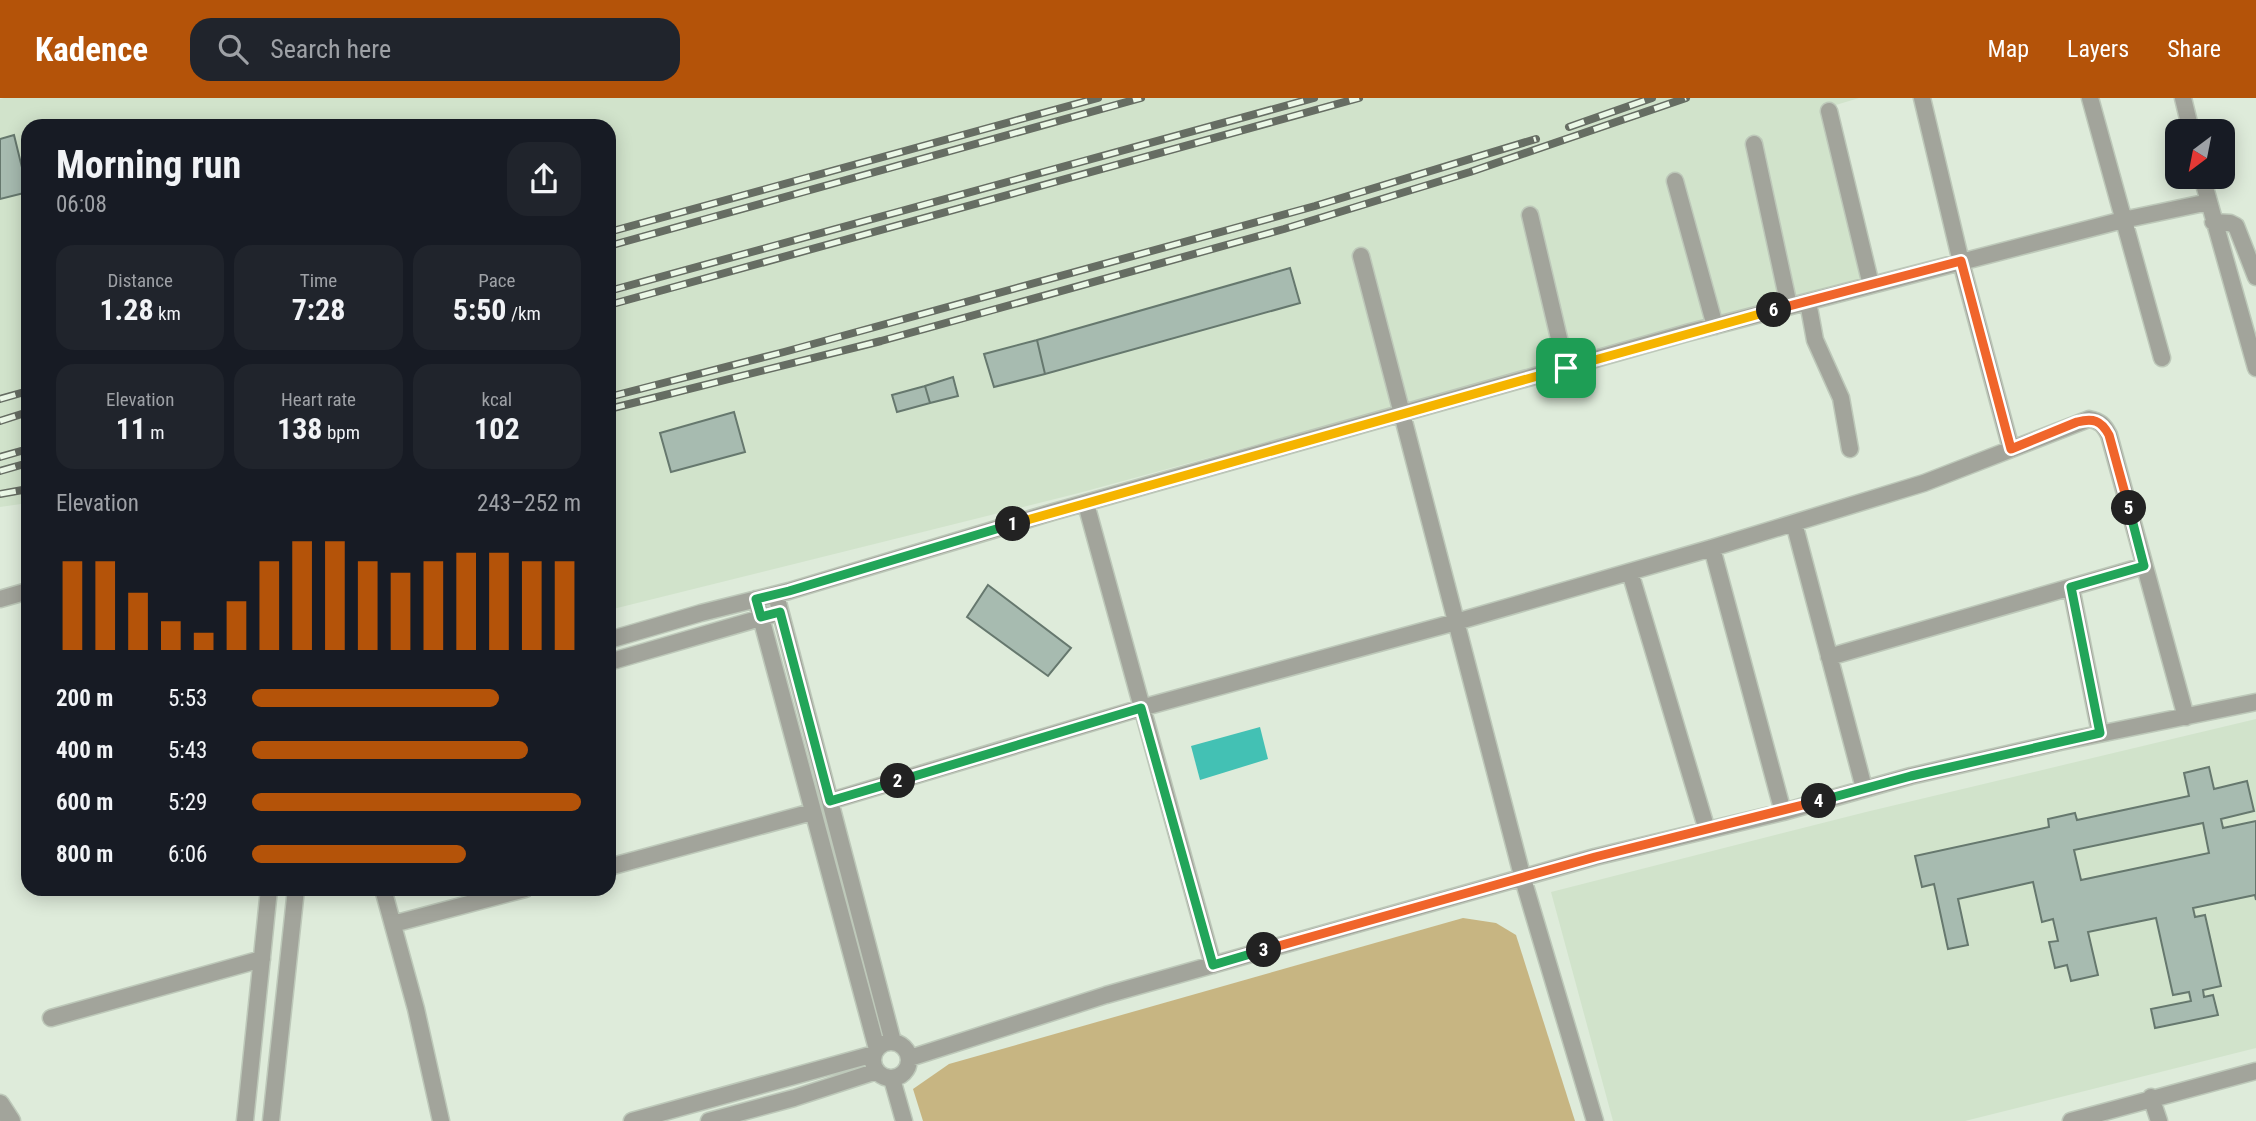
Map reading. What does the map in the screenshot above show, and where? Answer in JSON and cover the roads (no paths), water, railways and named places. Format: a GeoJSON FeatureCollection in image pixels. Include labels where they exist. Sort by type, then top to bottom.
{"type":"FeatureCollection","features":[{"type":"Feature","properties":{"kind":"street"},"geometry":{"type":"LineString","coordinates":[[1923,98],[1961,261],[2011,449]]}},
{"type":"Feature","properties":{"kind":"street"},"geometry":{"type":"LineString","coordinates":[[2090,98],[2162,358]]}},
{"type":"Feature","properties":{"kind":"street"},"geometry":{"type":"LineString","coordinates":[[2183,98],[2188,119]]}},
{"type":"Feature","properties":{"kind":"street"},"geometry":{"type":"LineString","coordinates":[[1829,111],[1871,285]]}},
{"type":"Feature","properties":{"kind":"street"},"geometry":{"type":"LineString","coordinates":[[1754,144],[1789,306]]}},
{"type":"Feature","properties":{"kind":"street"},"geometry":{"type":"LineString","coordinates":[[1675,181],[1715,326]]}},
{"type":"Feature","properties":{"kind":"street"},"geometry":{"type":"LineString","coordinates":[[2205,189],[2256,368]]}},
{"type":"Feature","properties":{"kind":"street"},"geometry":{"type":"LineString","coordinates":[[616,638],[776,595],[1086,504],[1715,326],[2123,220],[2208,202]]}},
{"type":"Feature","properties":{"kind":"street"},"geometry":{"type":"LineString","coordinates":[[1530,215],[1566,368]]}},
{"type":"Feature","properties":{"kind":"street"},"geometry":{"type":"LineString","coordinates":[[2213,222],[2230,223],[2248,232],[2256,277]]}},
{"type":"Feature","properties":{"kind":"street"},"geometry":{"type":"LineString","coordinates":[[1362,256],[1523,878],[1595,1121]]}},
{"type":"Feature","properties":{"kind":"street"},"geometry":{"type":"LineString","coordinates":[[1808,302],[1815,340],[1841,398],[1850,449]]}},
{"type":"Feature","properties":{"kind":"street"},"geometry":{"type":"LineString","coordinates":[[830,801],[1141,708],[1456,622],[1712,548],[1924,483],[2089,419],[2104,426],[2109,435],[2186,717]]}},
{"type":"Feature","properties":{"kind":"street"},"geometry":{"type":"LineString","coordinates":[[1086,504],[1213,965]]}},
{"type":"Feature","properties":{"kind":"street"},"geometry":{"type":"LineString","coordinates":[[1794,523],[1864,788]]}},
{"type":"Feature","properties":{"kind":"street"},"geometry":{"type":"LineString","coordinates":[[1712,548],[1783,812]]}},
{"type":"Feature","properties":{"kind":"street"},"geometry":{"type":"LineString","coordinates":[[1829,657],[2144,566]]}},
{"type":"Feature","properties":{"kind":"street"},"geometry":{"type":"LineString","coordinates":[[1630,572],[1707,830]]}},
{"type":"Feature","properties":{"kind":"street"},"geometry":{"type":"LineString","coordinates":[[2071,587],[2100,733]]}},
{"type":"Feature","properties":{"kind":"street"},"geometry":{"type":"LineString","coordinates":[[0,599],[21,594]]}},
{"type":"Feature","properties":{"kind":"street"},"geometry":{"type":"LineString","coordinates":[[776,595],[893,1042]]}},
{"type":"Feature","properties":{"kind":"street"},"geometry":{"type":"LineString","coordinates":[[756,599],[875,1052]]}},
{"type":"Feature","properties":{"kind":"street"},"geometry":{"type":"LineString","coordinates":[[616,660],[780,612]]}},
{"type":"Feature","properties":{"kind":"street"},"geometry":{"type":"LineString","coordinates":[[910,1058],[1051,1011],[1595,857],[1783,812],[1864,788],[2100,733],[2256,702]]}},
{"type":"Feature","properties":{"kind":"street"},"geometry":{"type":"LineString","coordinates":[[616,865],[813,813]]}},
{"type":"Feature","properties":{"kind":"street"},"geometry":{"type":"LineString","coordinates":[[246,1121],[268,896]]}},
{"type":"Feature","properties":{"kind":"street"},"geometry":{"type":"LineString","coordinates":[[271,1121],[295,896]]}},
{"type":"Feature","properties":{"kind":"street"},"geometry":{"type":"LineString","coordinates":[[385,896],[416,1009],[441,1121]]}},
{"type":"Feature","properties":{"kind":"street"},"geometry":{"type":"LineString","coordinates":[[393,924],[499,896]]}},
{"type":"Feature","properties":{"kind":"street"},"geometry":{"type":"LineString","coordinates":[[51,1018],[262,960]]}},
{"type":"Feature","properties":{"kind":"street"},"geometry":{"type":"LineString","coordinates":[[893,1042],[904,1047],[910,1058],[909,1064],[903,1074],[892,1079],[877,1071],[873,1060],[875,1052],[881,1045],[893,1042]]}},
{"type":"Feature","properties":{"kind":"street"},"geometry":{"type":"LineString","coordinates":[[632,1121],[875,1052]]}},
{"type":"Feature","properties":{"kind":"street"},"geometry":{"type":"LineString","coordinates":[[709,1121],[794,1098],[877,1071]]}},
{"type":"Feature","properties":{"kind":"street"},"geometry":{"type":"LineString","coordinates":[[2071,1121],[2151,1097],[2256,1071]]}},
{"type":"Feature","properties":{"kind":"street"},"geometry":{"type":"LineString","coordinates":[[892,1079],[904,1121]]}},
{"type":"Feature","properties":{"kind":"street"},"geometry":{"type":"LineString","coordinates":[[2151,1097],[2159,1121]]}},
{"type":"Feature","properties":{"kind":"street"},"geometry":{"type":"LineString","coordinates":[[0,1104],[12,1121]]}},
{"type":"Feature","properties":{"kind":"water"},"geometry":{"type":"Polygon","coordinates":[[[1260,727],[1268,759],[1200,780],[1191,746],[1260,727]]]}},
{"type":"Feature","properties":{"kind":"railway"},"geometry":{"type":"LineString","coordinates":[[616,230],[1098,98]]}},
{"type":"Feature","properties":{"kind":"railway"},"geometry":{"type":"LineString","coordinates":[[616,244],[1141,98]]}},
{"type":"Feature","properties":{"kind":"railway"},"geometry":{"type":"LineString","coordinates":[[616,289],[1314,98]]}},
{"type":"Feature","properties":{"kind":"railway"},"geometry":{"type":"LineString","coordinates":[[616,303],[1359,98]]}},
{"type":"Feature","properties":{"kind":"railway"},"geometry":{"type":"LineString","coordinates":[[1569,127],[1652,98]]}},
{"type":"Feature","properties":{"kind":"railway"},"geometry":{"type":"LineString","coordinates":[[616,407],[881,341],[1284,229],[1470,172],[1686,98]]}},
{"type":"Feature","properties":{"kind":"railway"},"geometry":{"type":"LineString","coordinates":[[616,395],[784,352],[1315,206],[1536,139]]}},
{"type":"Feature","properties":{"kind":"railway"},"geometry":{"type":"LineString","coordinates":[[0,399],[21,393]]}},
{"type":"Feature","properties":{"kind":"railway"},"geometry":{"type":"LineString","coordinates":[[0,421],[21,414]]}},
{"type":"Feature","properties":{"kind":"railway"},"geometry":{"type":"LineString","coordinates":[[0,457],[21,451]]}},
{"type":"Feature","properties":{"kind":"railway"},"geometry":{"type":"LineString","coordinates":[[0,471],[21,465]]}},
{"type":"Feature","properties":{"kind":"railway"},"geometry":{"type":"LineString","coordinates":[[0,494],[21,490]]}}]}
